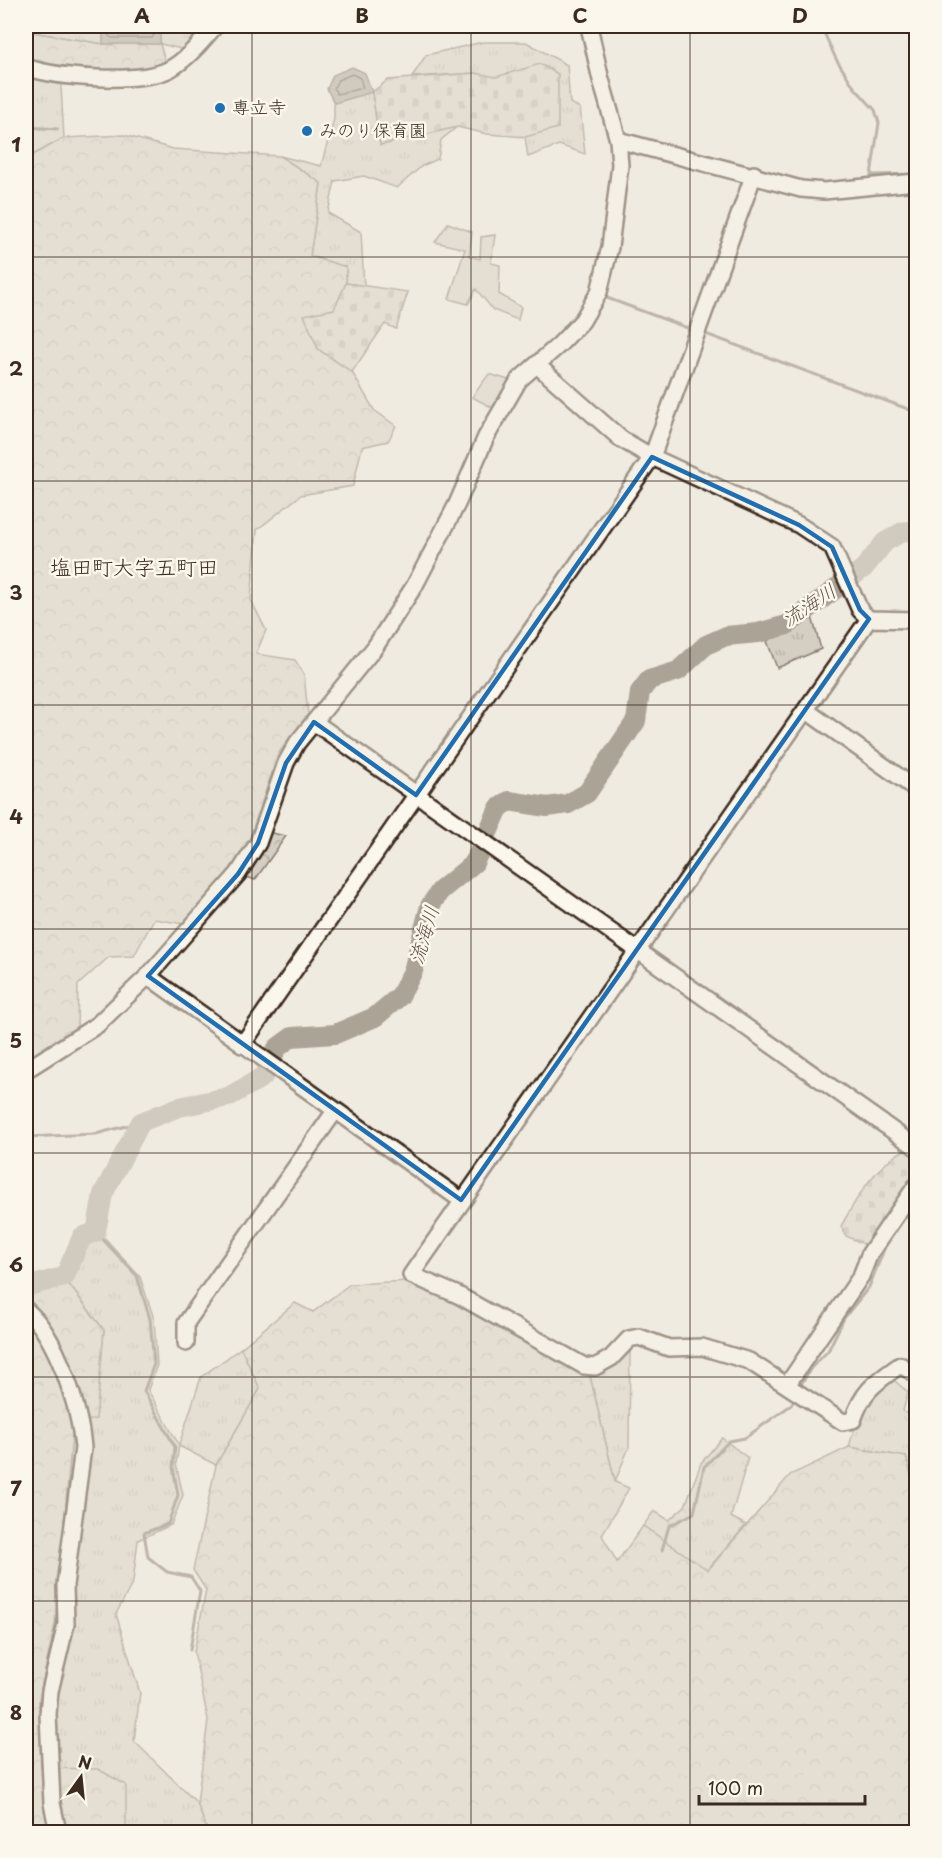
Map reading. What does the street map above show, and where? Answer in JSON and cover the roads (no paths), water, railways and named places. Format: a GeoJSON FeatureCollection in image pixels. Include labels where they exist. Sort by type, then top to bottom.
{"type":"FeatureCollection","features":[{"type":"Feature","properties":{"kind":"street"},"geometry":{"type":"LineString","coordinates":[[26,67],[86,79],[157,74],[170,69],[198,47],[215,26]]}},
{"type":"Feature","properties":{"kind":"street"},"geometry":{"type":"LineString","coordinates":[[26,1070],[97,1024],[148,976],[238,874],[258,843],[286,763],[297,743],[375,647],[415,585],[457,504],[486,438],[519,380],[582,321],[600,292],[610,247],[620,165],[618,140],[589,26]]}},
{"type":"Feature","properties":{"kind":"street"},"geometry":{"type":"LineString","coordinates":[[618,140],[754,174],[801,189],[824,191],[916,182]]}},
{"type":"Feature","properties":{"kind":"street"},"geometry":{"type":"LineString","coordinates":[[242,1045],[652,458],[754,174]]}},
{"type":"Feature","properties":{"kind":"street"},"geometry":{"type":"LineString","coordinates":[[537,365],[621,439],[652,458],[799,525],[832,547],[852,586],[861,610],[870,619],[916,620]]}},
{"type":"Feature","properties":{"kind":"street"},"geometry":{"type":"LineString","coordinates":[[870,619],[461,1200],[411,1275],[458,1295],[584,1366],[595,1367],[611,1358],[629,1339],[639,1337],[669,1348],[702,1347],[749,1360],[843,1422],[853,1420],[859,1401],[868,1388],[900,1365],[916,1374]]}},
{"type":"Feature","properties":{"kind":"street"},"geometry":{"type":"LineString","coordinates":[[807,711],[916,789]]}},
{"type":"Feature","properties":{"kind":"street"},"geometry":{"type":"LineString","coordinates":[[314,722],[916,1147]]}},
{"type":"Feature","properties":{"kind":"street"},"geometry":{"type":"LineString","coordinates":[[148,976],[461,1200]]}},
{"type":"Feature","properties":{"kind":"street"},"geometry":{"type":"LineString","coordinates":[[186,1343],[186,1323],[335,1111]]}},
{"type":"Feature","properties":{"kind":"street"},"geometry":{"type":"LineString","coordinates":[[787,1385],[861,1276],[870,1253],[916,1186]]}},
{"type":"Feature","properties":{"kind":"street"},"geometry":{"type":"LineString","coordinates":[[26,1310],[47,1335],[74,1398],[81,1426],[83,1449],[65,1585],[66,1624],[50,1691],[48,1714],[52,1803],[58,1833]]}},
{"type":"Feature","properties":{"kind":"water"},"geometry":{"type":"Polygon","coordinates":[[[103,26],[156,26],[160,32],[160,44],[103,44],[103,26]]]}},
{"type":"Feature","properties":{"kind":"water"},"geometry":{"type":"Polygon","coordinates":[[[352,67],[365,73],[372,92],[334,103],[327,89],[333,75],[352,67]]]}},
{"type":"Feature","properties":{"kind":"waterway"},"geometry":{"type":"LineString","coordinates":[[821,26],[836,59],[854,87],[875,110],[879,123],[871,175],[916,174]]}},
{"type":"Feature","properties":{"kind":"waterway"},"geometry":{"type":"LineString","coordinates":[[26,127],[58,129]]}},
{"type":"Feature","properties":{"kind":"waterway"},"geometry":{"type":"LineString","coordinates":[[607,298],[693,330]]}},
{"type":"Feature","properties":{"kind":"waterway"},"geometry":{"type":"LineString","coordinates":[[703,333],[916,412]]}},
{"type":"Feature","properties":{"kind":"waterway","name":"流海川"},"geometry":{"type":"LineString","coordinates":[[26,1287],[65,1276],[82,1237],[96,1232],[103,1194],[141,1122],[179,1107],[228,1097],[263,1077],[277,1048],[292,1037],[335,1034],[375,1017],[400,996],[413,971],[430,906],[440,891],[474,863],[499,808],[509,801],[547,807],[568,804],[587,793],[636,721],[640,692],[649,680],[678,671],[706,645],[726,636],[758,633],[787,625],[864,568],[885,542],[902,532],[916,530]]}},
{"type":"Feature","properties":{"kind":"waterway"},"geometry":{"type":"LineString","coordinates":[[26,1137],[96,1134],[141,1122]]}},
{"type":"Feature","properties":{"kind":"waterway"},"geometry":{"type":"LineString","coordinates":[[800,1386],[811,1368],[828,1351],[844,1318],[869,1287],[885,1247],[916,1201]]}},
{"type":"Feature","properties":{"kind":"waterway"},"geometry":{"type":"LineString","coordinates":[[96,1232],[137,1276],[150,1319],[154,1364],[144,1391],[175,1447],[173,1467],[178,1495],[168,1524],[144,1533],[148,1557],[167,1572],[191,1577],[200,1591],[190,1650]]}},
{"type":"Feature","properties":{"kind":"waterway"},"geometry":{"type":"LineString","coordinates":[[662,1550],[669,1526],[694,1513],[704,1467],[729,1441],[745,1438],[791,1405],[796,1398]]}},
{"type":"Feature","properties":{"kind":"place","name":"専立寺"},"geometry":{"type":"Point","coordinates":[220,108]}},
{"type":"Feature","properties":{"kind":"place","name":"みのり保育園"},"geometry":{"type":"Point","coordinates":[307,131]}},
{"type":"Feature","properties":{"kind":"district","name":"塩田町大字五町田"},"geometry":{"type":"Point","coordinates":[134,568]}}]}
